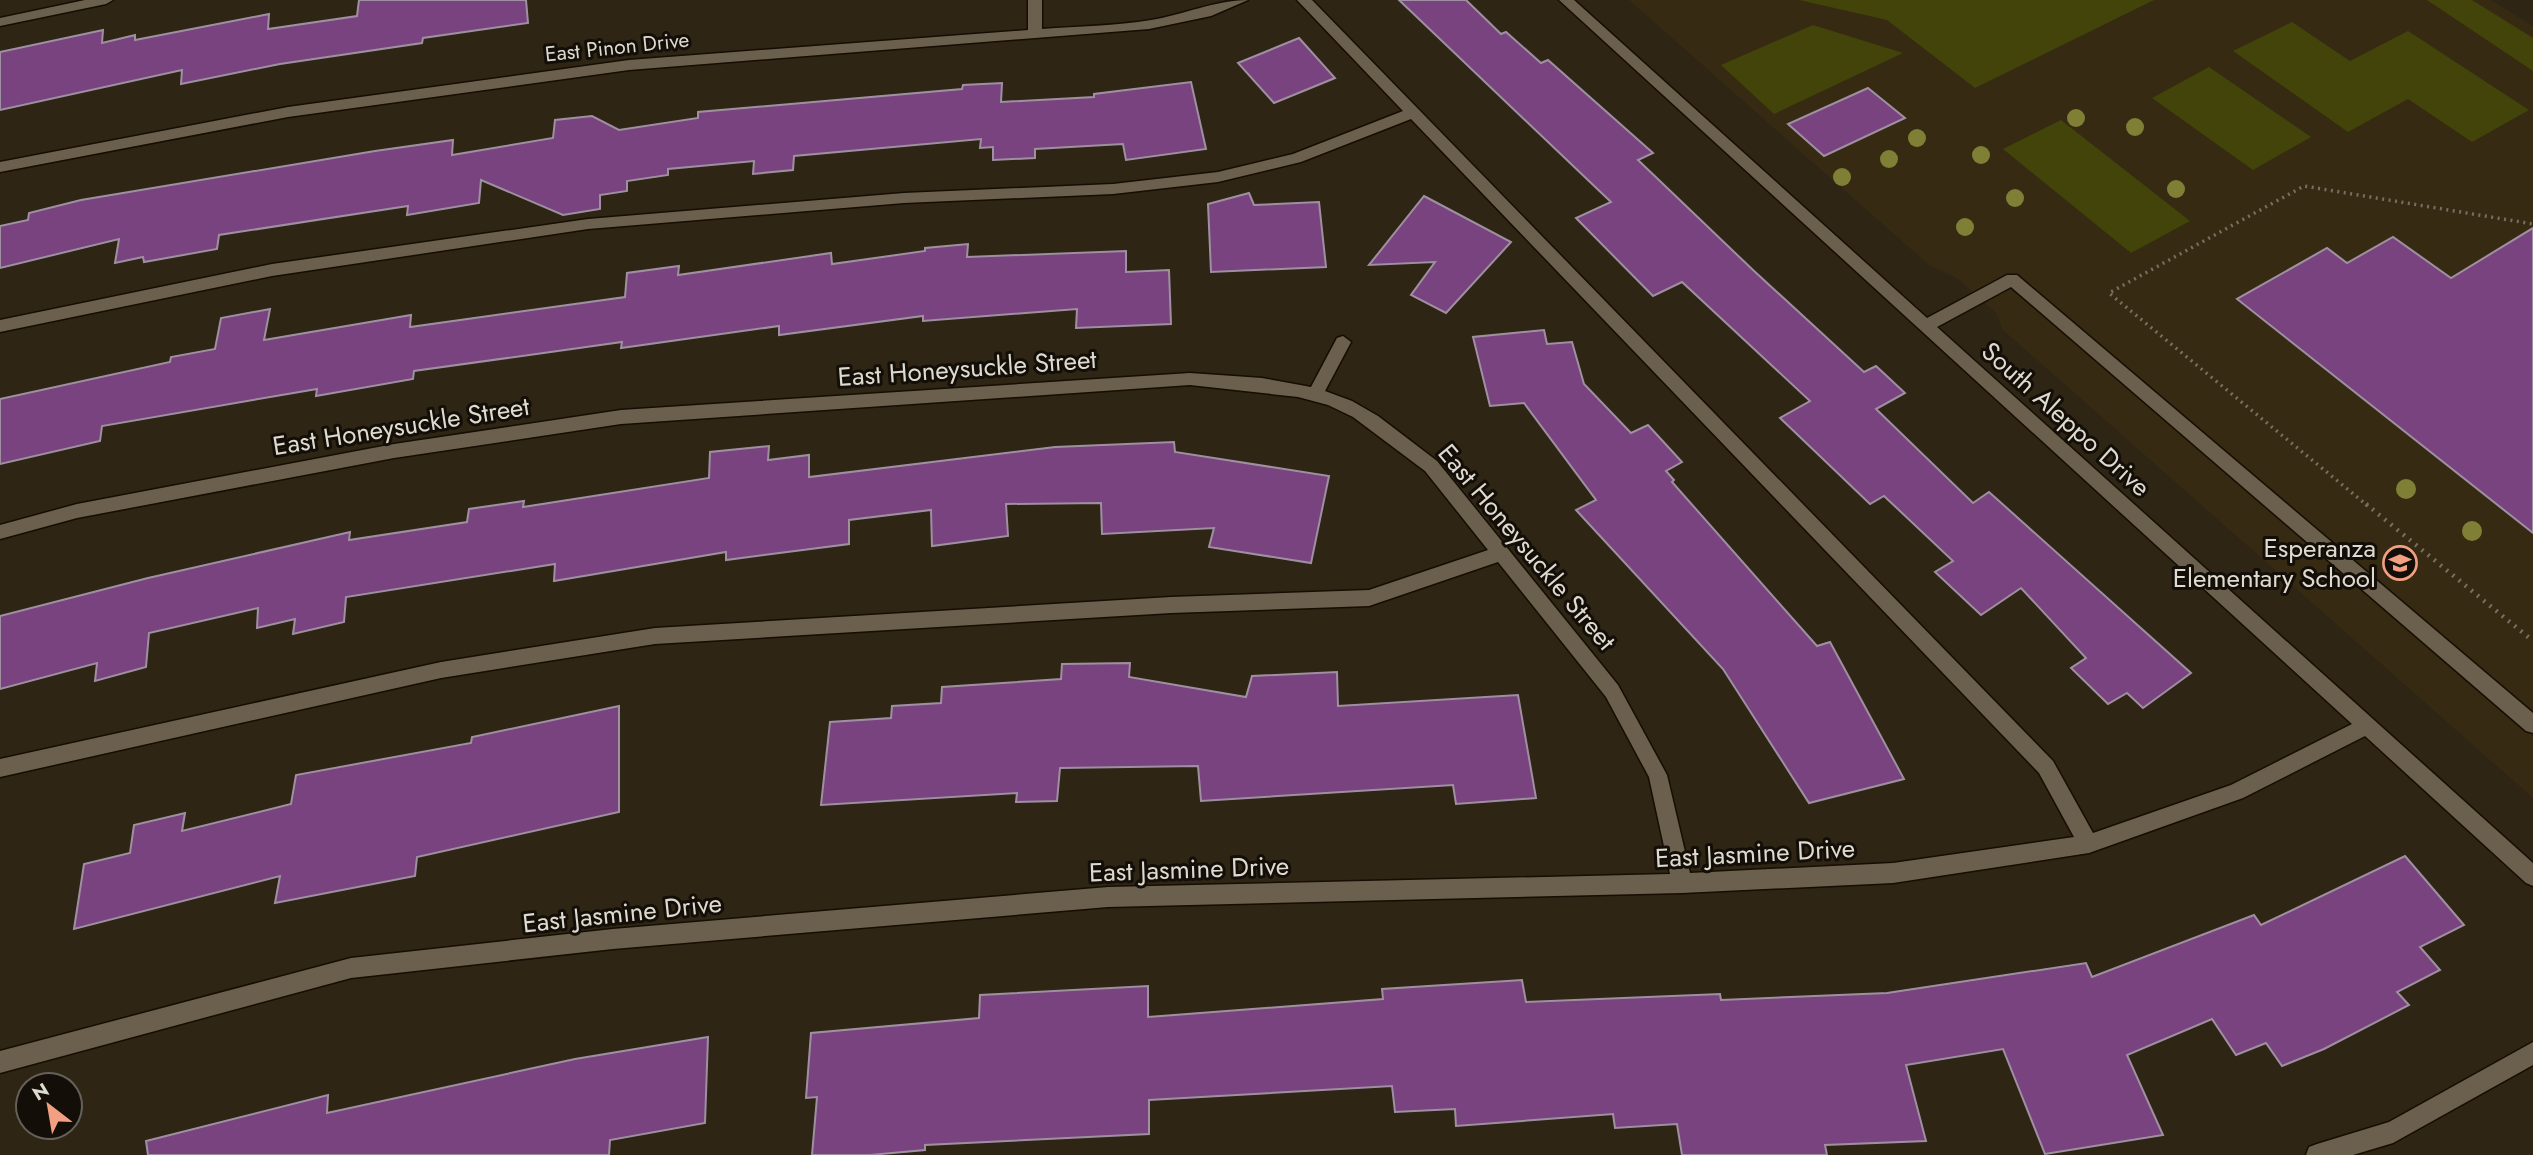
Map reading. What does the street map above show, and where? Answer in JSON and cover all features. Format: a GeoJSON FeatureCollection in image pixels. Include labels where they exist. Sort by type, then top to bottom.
{"type":"FeatureCollection","features":[{"type":"Feature","properties":{"kind":"street"},"geometry":{"type":"LineString","coordinates":[[0,22],[106,0]]}},
{"type":"Feature","properties":{"kind":"street"},"geometry":{"type":"LineString","coordinates":[[1035,0],[1035,32]]}},
{"type":"Feature","properties":{"kind":"street","name":"East Pinon Drive"},"geometry":{"type":"LineString","coordinates":[[0,167],[288,112],[479,84],[629,65],[1149,25],[1206,13],[1241,0]]}},
{"type":"Feature","properties":{"kind":"street"},"geometry":{"type":"LineString","coordinates":[[1304,0],[2046,767],[2089,844]]}},
{"type":"Feature","properties":{"kind":"street","name":"South Aleppo Drive"},"geometry":{"type":"LineString","coordinates":[[1566,0],[2533,876]]}},
{"type":"Feature","properties":{"kind":"street"},"geometry":{"type":"LineString","coordinates":[[0,326],[272,270],[589,224],[904,198],[1113,189],[1218,177],[1296,158],[1413,113]]}},
{"type":"Feature","properties":{"kind":"street"},"geometry":{"type":"LineString","coordinates":[[1926,326],[2012,279],[2533,725]]}},
{"type":"Feature","properties":{"kind":"street"},"geometry":{"type":"LineString","coordinates":[[1315,396],[1343,342]]}},
{"type":"Feature","properties":{"kind":"street","name":"East Honeysuckle Street"},"geometry":{"type":"LineString","coordinates":[[0,532],[77,511],[394,451],[621,417],[1190,379],[1268,384],[1334,400],[1395,436],[1431,466],[1612,691],[1658,775],[1682,883]]}},
{"type":"Feature","properties":{"kind":"street"},"geometry":{"type":"LineString","coordinates":[[0,768],[441,670],[655,636],[1171,605],[1368,598],[1502,553]]}},
{"type":"Feature","properties":{"kind":"street","name":"East Jasmine Drive"},"geometry":{"type":"LineString","coordinates":[[0,1062],[351,968],[613,939],[1108,897],[1682,883],[1893,873],[2089,844],[2236,792],[2368,725]]}},
{"type":"Feature","properties":{"kind":"street"},"geometry":{"type":"LineString","coordinates":[[2317,1155],[2393,1132],[2533,1053]]}},
{"type":"Feature","properties":{"kind":"path"},"geometry":{"type":"LineString","coordinates":[[2533,224],[2304,186],[2109,293],[2533,641]]}},
{"type":"Feature","properties":{"kind":"shaded area","name":"Esperanza Elementary School"},"geometry":{"type":"Polygon","coordinates":[[[1629,0],[2491,0],[2533,26],[2533,798],[2002,329],[1998,315],[1957,278],[1930,266],[1629,0]]]}},
{"type":"Feature","properties":{"kind":"shaded area"},"geometry":{"type":"Polygon","coordinates":[[[1799,0],[2154,0],[1975,88],[1887,20],[1799,0]]]}},
{"type":"Feature","properties":{"kind":"shaded area"},"geometry":{"type":"Polygon","coordinates":[[[2427,0],[2472,0],[2533,38],[2533,71],[2427,0]]]}},
{"type":"Feature","properties":{"kind":"shaded area"},"geometry":{"type":"Polygon","coordinates":[[[2292,22],[2350,61],[2408,31],[2529,110],[2472,142],[2408,99],[2348,132],[2233,51],[2292,22]]]}},
{"type":"Feature","properties":{"kind":"shaded area"},"geometry":{"type":"Polygon","coordinates":[[[1813,25],[1903,53],[1774,114],[1721,65],[1813,25]]]}},
{"type":"Feature","properties":{"kind":"shaded area"},"geometry":{"type":"Polygon","coordinates":[[[2209,67],[2311,137],[2253,170],[2152,98],[2209,67]]]}},
{"type":"Feature","properties":{"kind":"shaded area"},"geometry":{"type":"Polygon","coordinates":[[[2061,120],[2190,221],[2131,253],[2003,149],[2061,120]]]}},
{"type":"Feature","properties":{"kind":"building"},"geometry":{"type":"Polygon","coordinates":[[[359,0],[526,0],[528,23],[423,38],[422,43],[280,64],[181,84],[182,70],[0,110],[0,52],[103,30],[102,43],[135,35],[135,40],[269,14],[268,29],[357,16],[359,0]]]}},
{"type":"Feature","properties":{"kind":"building"},"geometry":{"type":"Polygon","coordinates":[[[1399,0],[1466,0],[1501,34],[1506,32],[1541,63],[1548,60],[1653,153],[1638,160],[1753,270],[1864,372],[1876,366],[1905,393],[1876,409],[1973,503],[1989,492],[2191,673],[2143,708],[2127,693],[2108,704],[2071,668],[2086,658],[2021,588],[1981,615],[1935,572],[1953,561],[1884,496],[1870,504],[1780,418],[1810,401],[1682,282],[1653,296],[1576,218],[1611,202],[1399,0]]]}},
{"type":"Feature","properties":{"kind":"building"},"geometry":{"type":"Polygon","coordinates":[[[1299,38],[1335,78],[1274,103],[1238,63],[1299,38]]]}},
{"type":"Feature","properties":{"kind":"building"},"geometry":{"type":"Polygon","coordinates":[[[1191,82],[1206,149],[1126,160],[1123,144],[1035,149],[1035,158],[993,160],[993,147],[980,148],[981,139],[794,156],[793,170],[753,174],[754,161],[668,169],[668,175],[627,181],[627,191],[600,195],[600,209],[563,215],[481,180],[479,203],[407,215],[408,206],[219,235],[217,249],[144,262],[143,257],[115,263],[119,239],[0,268],[0,226],[28,220],[29,213],[81,200],[375,151],[453,140],[452,155],[553,138],[555,120],[592,116],[619,130],[698,118],[698,112],[962,89],[963,85],[1002,83],[1001,102],[1094,97],[1094,94],[1191,82]]]}},
{"type":"Feature","properties":{"kind":"building"},"geometry":{"type":"Polygon","coordinates":[[[1868,88],[1905,118],[1824,156],[1788,124],[1868,88]]]}},
{"type":"Feature","properties":{"kind":"building"},"geometry":{"type":"Polygon","coordinates":[[[1249,193],[1254,205],[1319,202],[1326,267],[1211,272],[1208,204],[1249,193]]]}},
{"type":"Feature","properties":{"kind":"building"},"geometry":{"type":"Polygon","coordinates":[[[1424,196],[1511,242],[1446,313],[1411,295],[1435,262],[1369,265],[1424,196]]]}},
{"type":"Feature","properties":{"kind":"building"},"geometry":{"type":"Polygon","coordinates":[[[2533,228],[2533,533],[2237,299],[2327,248],[2347,263],[2393,237],[2451,278],[2533,228]]]}},
{"type":"Feature","properties":{"kind":"building"},"geometry":{"type":"Polygon","coordinates":[[[968,244],[967,257],[1126,251],[1126,272],[1169,270],[1171,324],[1076,328],[1077,309],[923,321],[923,316],[779,335],[779,326],[621,348],[622,342],[414,371],[413,379],[316,396],[317,389],[102,426],[100,441],[0,464],[0,399],[170,362],[171,357],[215,349],[221,318],[270,309],[264,340],[411,315],[410,327],[625,297],[627,273],[679,266],[678,275],[831,253],[832,264],[925,251],[925,248],[968,244]]]}},
{"type":"Feature","properties":{"kind":"building"},"geometry":{"type":"Polygon","coordinates":[[[1544,330],[1547,344],[1572,342],[1584,384],[1631,433],[1648,425],[1682,462],[1666,471],[1674,480],[1672,482],[1817,646],[1830,642],[1904,779],[1809,803],[1723,669],[1576,510],[1596,500],[1524,403],[1490,406],[1473,337],[1544,330]]]}},
{"type":"Feature","properties":{"kind":"building"},"geometry":{"type":"Polygon","coordinates":[[[1174,442],[1175,452],[1329,476],[1311,563],[1209,547],[1214,528],[1102,534],[1101,503],[1006,504],[1008,536],[932,546],[931,510],[849,520],[849,544],[726,560],[726,552],[554,581],[555,564],[346,597],[344,622],[293,634],[295,619],[257,628],[258,608],[149,633],[146,667],[95,681],[97,663],[0,689],[0,616],[148,578],[350,532],[349,540],[467,522],[469,509],[524,501],[523,507],[709,478],[710,452],[769,446],[768,460],[809,455],[809,477],[1055,447],[1174,442]]]}},
{"type":"Feature","properties":{"kind":"building"},"geometry":{"type":"Polygon","coordinates":[[[1130,663],[1129,677],[1246,697],[1252,676],[1337,672],[1338,706],[1518,695],[1536,798],[1456,804],[1453,785],[1201,801],[1198,766],[1060,768],[1057,801],[1016,802],[1017,793],[821,805],[830,722],[891,718],[892,706],[941,703],[942,687],[1061,679],[1062,664],[1130,663]]]}},
{"type":"Feature","properties":{"kind":"building"},"geometry":{"type":"Polygon","coordinates":[[[619,706],[619,812],[417,857],[415,876],[275,903],[280,876],[74,929],[84,864],[130,853],[134,825],[185,813],[182,831],[291,804],[296,775],[471,743],[472,737],[619,706]]]}},
{"type":"Feature","properties":{"kind":"building"},"geometry":{"type":"Polygon","coordinates":[[[2405,856],[2464,925],[2420,947],[2440,970],[2397,992],[2409,1005],[2324,1049],[2282,1066],[2266,1043],[2236,1055],[2212,1019],[2127,1055],[2163,1135],[2045,1154],[2003,1049],[1906,1065],[1926,1141],[1825,1145],[1827,1155],[1682,1155],[1677,1124],[1615,1128],[1613,1114],[1456,1126],[1455,1109],[1395,1112],[1392,1086],[1149,1100],[1149,1134],[925,1145],[925,1150],[870,1155],[812,1155],[817,1097],[806,1098],[811,1033],[979,1018],[980,995],[1148,986],[1148,1017],[1383,999],[1382,989],[1522,980],[1526,1002],[1720,994],[1721,1000],[1887,993],[2086,963],[2092,977],[2254,915],[2261,925],[2405,856]]]}},
{"type":"Feature","properties":{"kind":"building"},"geometry":{"type":"Polygon","coordinates":[[[708,1037],[705,1123],[610,1140],[609,1155],[148,1155],[146,1141],[328,1095],[327,1113],[575,1059],[708,1037]]]}},
{"type":"Feature","properties":{"kind":"place","name":"Esperanza Elementary School"},"geometry":{"type":"Point","coordinates":[2400,563]}}]}
